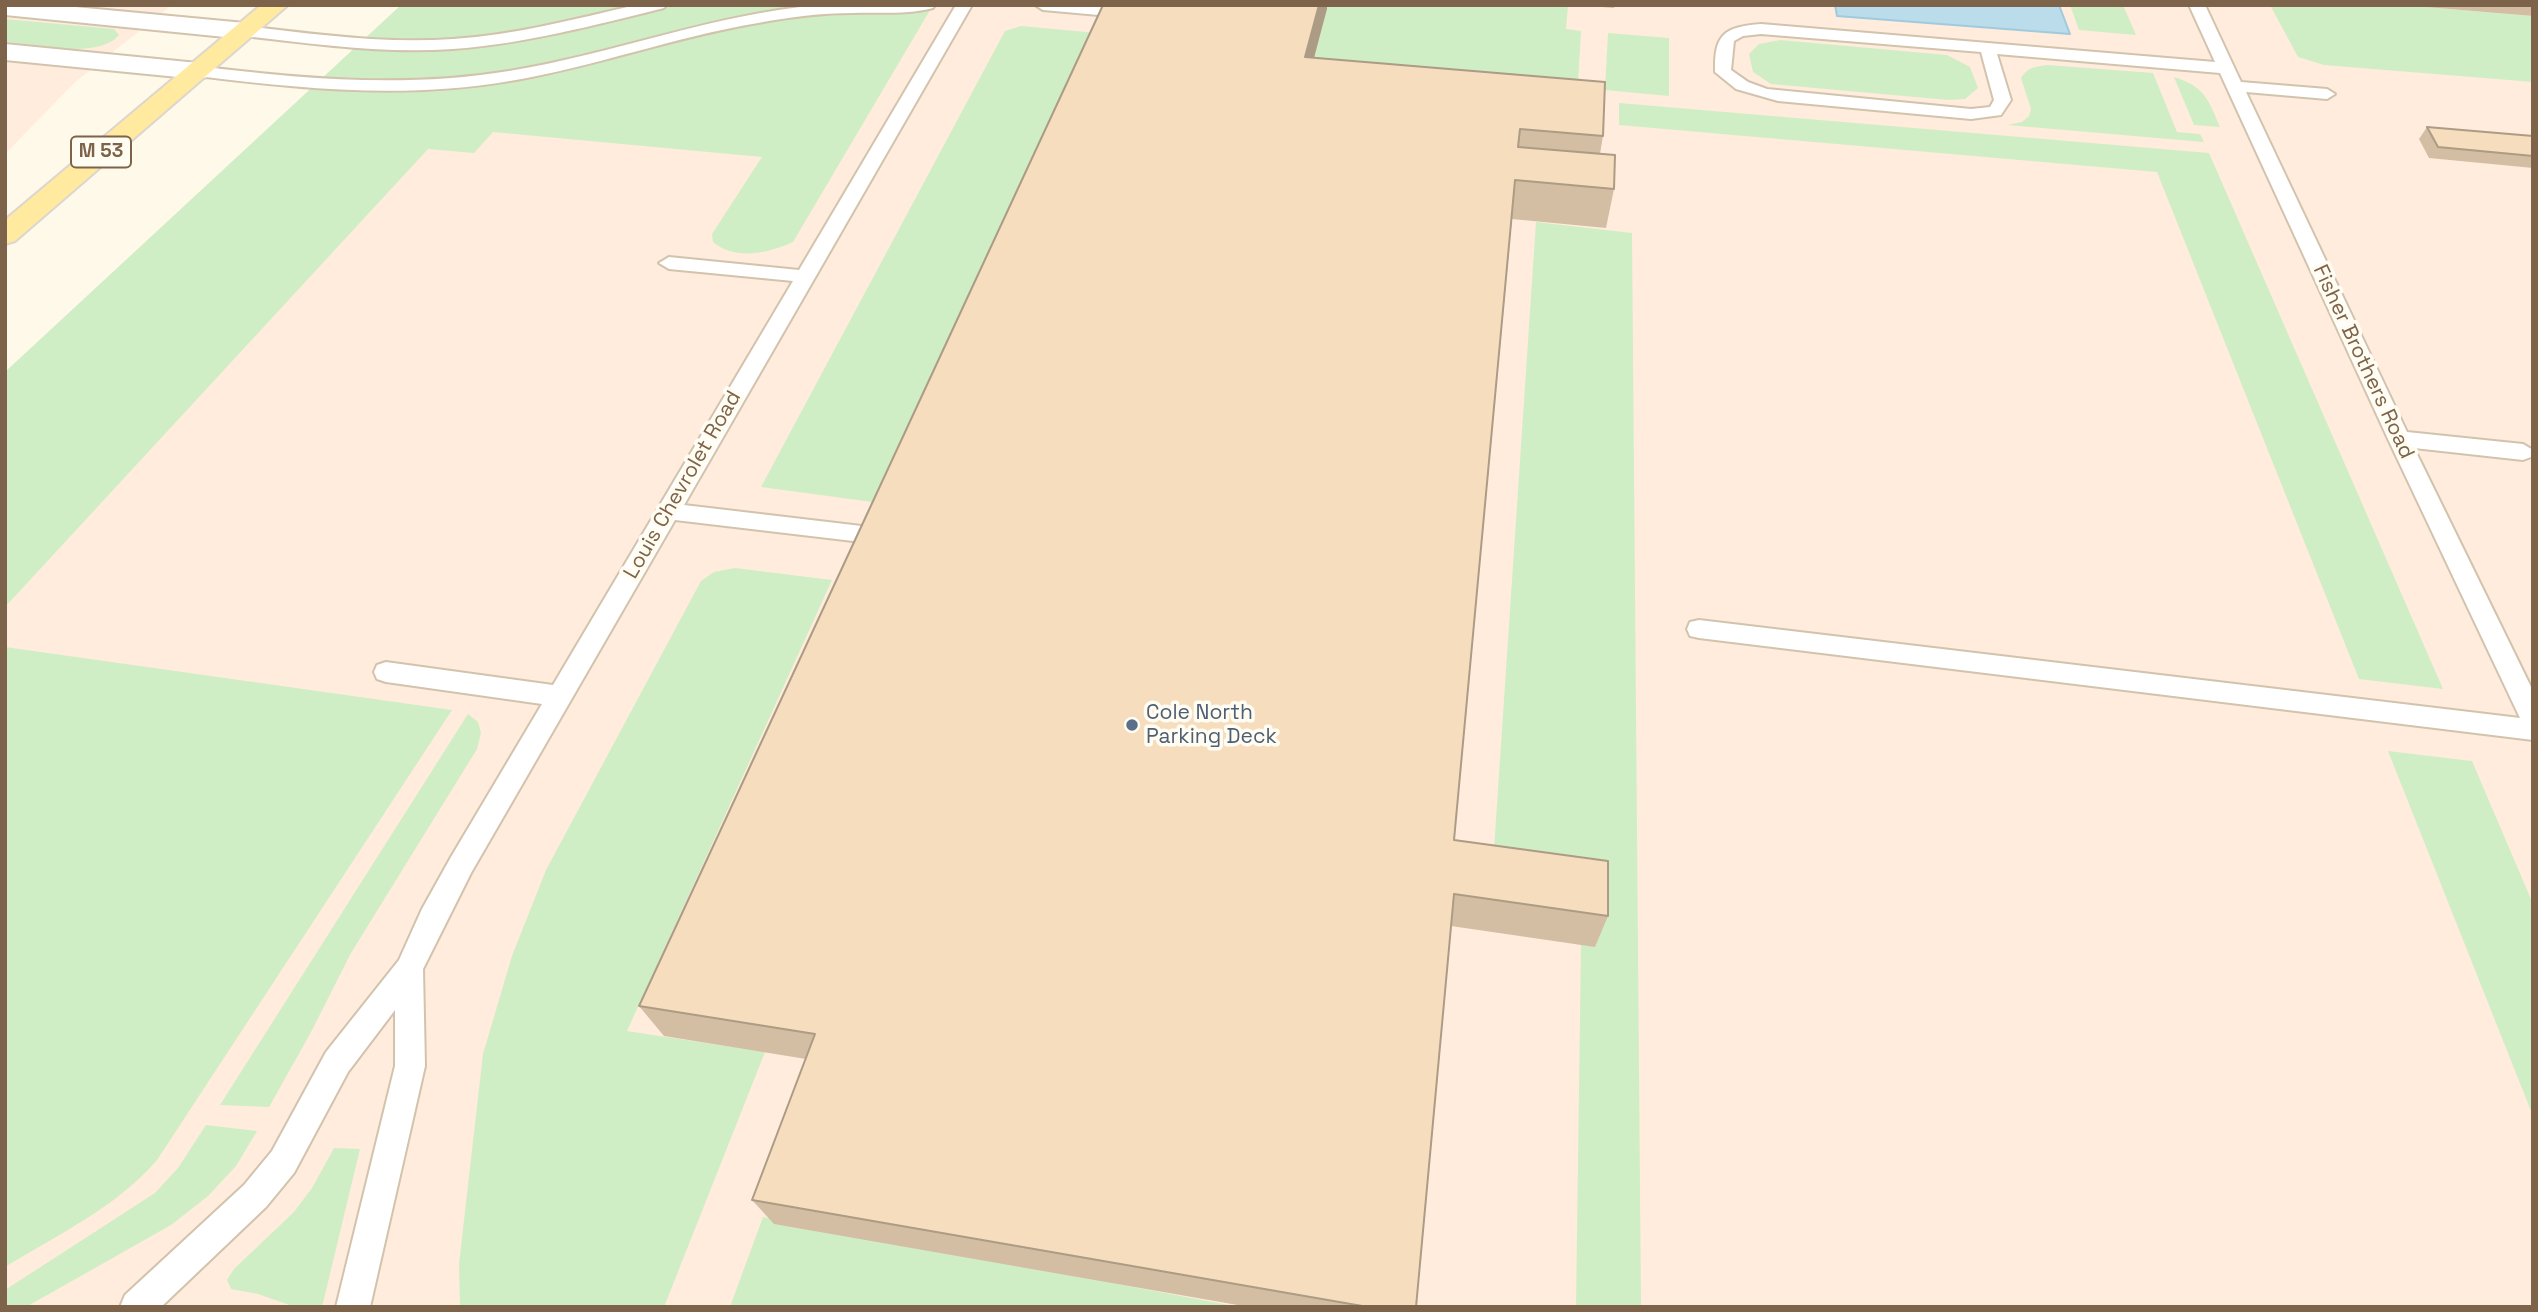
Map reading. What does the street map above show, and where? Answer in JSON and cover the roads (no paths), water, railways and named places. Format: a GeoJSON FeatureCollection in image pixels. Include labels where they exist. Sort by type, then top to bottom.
{"type":"FeatureCollection","features":[{"type":"Feature","properties":{"kind":"main road","name":"M 53"},"geometry":{"type":"LineString","coordinates":[[5,235],[276,5]]}},
{"type":"Feature","properties":{"kind":"street"},"geometry":{"type":"LineString","coordinates":[[5,8],[245,31]]}},
{"type":"Feature","properties":{"kind":"street"},"geometry":{"type":"LineString","coordinates":[[5,52],[198,71]]}},
{"type":"Feature","properties":{"kind":"lane"},"geometry":{"type":"LineString","coordinates":[[198,71],[311,85],[432,85],[540,71],[647,25],[658,5]]}},
{"type":"Feature","properties":{"kind":"lane"},"geometry":{"type":"LineString","coordinates":[[245,31],[374,45],[453,44],[560,28],[716,26],[792,13],[853,8],[901,10],[927,5]]}},
{"type":"Feature","properties":{"kind":"lane","name":"Louis Chevrolet Road"},"geometry":{"type":"LineString","coordinates":[[137,1307],[255,1196],[283,1162],[337,1062],[409,969],[432,918],[559,696],[964,5]]}},
{"type":"Feature","properties":{"kind":"lane"},"geometry":{"type":"LineString","coordinates":[[1043,5],[1121,12]]}},
{"type":"Feature","properties":{"kind":"lane","name":"Fisher Brothers Road"},"geometry":{"type":"LineString","coordinates":[[2197,5],[2228,77],[2533,718]]}},
{"type":"Feature","properties":{"kind":"lane"},"geometry":{"type":"LineString","coordinates":[[1988,50],[2003,100],[1995,111],[1971,114],[1778,96],[1754,91],[1734,82],[1723,72],[1722,46],[1728,36],[1741,30],[1761,29],[1988,50],[2228,77],[2327,94]]}},
{"type":"Feature","properties":{"kind":"lane"},"geometry":{"type":"LineString","coordinates":[[432,85],[453,44]]}},
{"type":"Feature","properties":{"kind":"lane"},"geometry":{"type":"LineString","coordinates":[[669,263],[804,275]]}},
{"type":"Feature","properties":{"kind":"lane"},"geometry":{"type":"LineString","coordinates":[[2399,439],[2523,452]]}},
{"type":"Feature","properties":{"kind":"lane"},"geometry":{"type":"LineString","coordinates":[[669,511],[887,537]]}},
{"type":"Feature","properties":{"kind":"lane"},"geometry":{"type":"LineString","coordinates":[[1699,629],[2533,730]]}},
{"type":"Feature","properties":{"kind":"lane"},"geometry":{"type":"LineString","coordinates":[[386,672],[559,696]]}},
{"type":"Feature","properties":{"kind":"lane","name":"Louis Chevrolet Road"},"geometry":{"type":"LineString","coordinates":[[353,1307],[410,1066],[409,969]]}},
{"type":"Feature","properties":{"kind":"water"},"geometry":{"type":"Polygon","coordinates":[[[1835,5],[2059,5],[2070,34],[1837,16],[1835,5]]]}},
{"type":"Feature","properties":{"kind":"place","name":"Cole North Parking Deck"},"geometry":{"type":"Point","coordinates":[1132,725]}}]}
